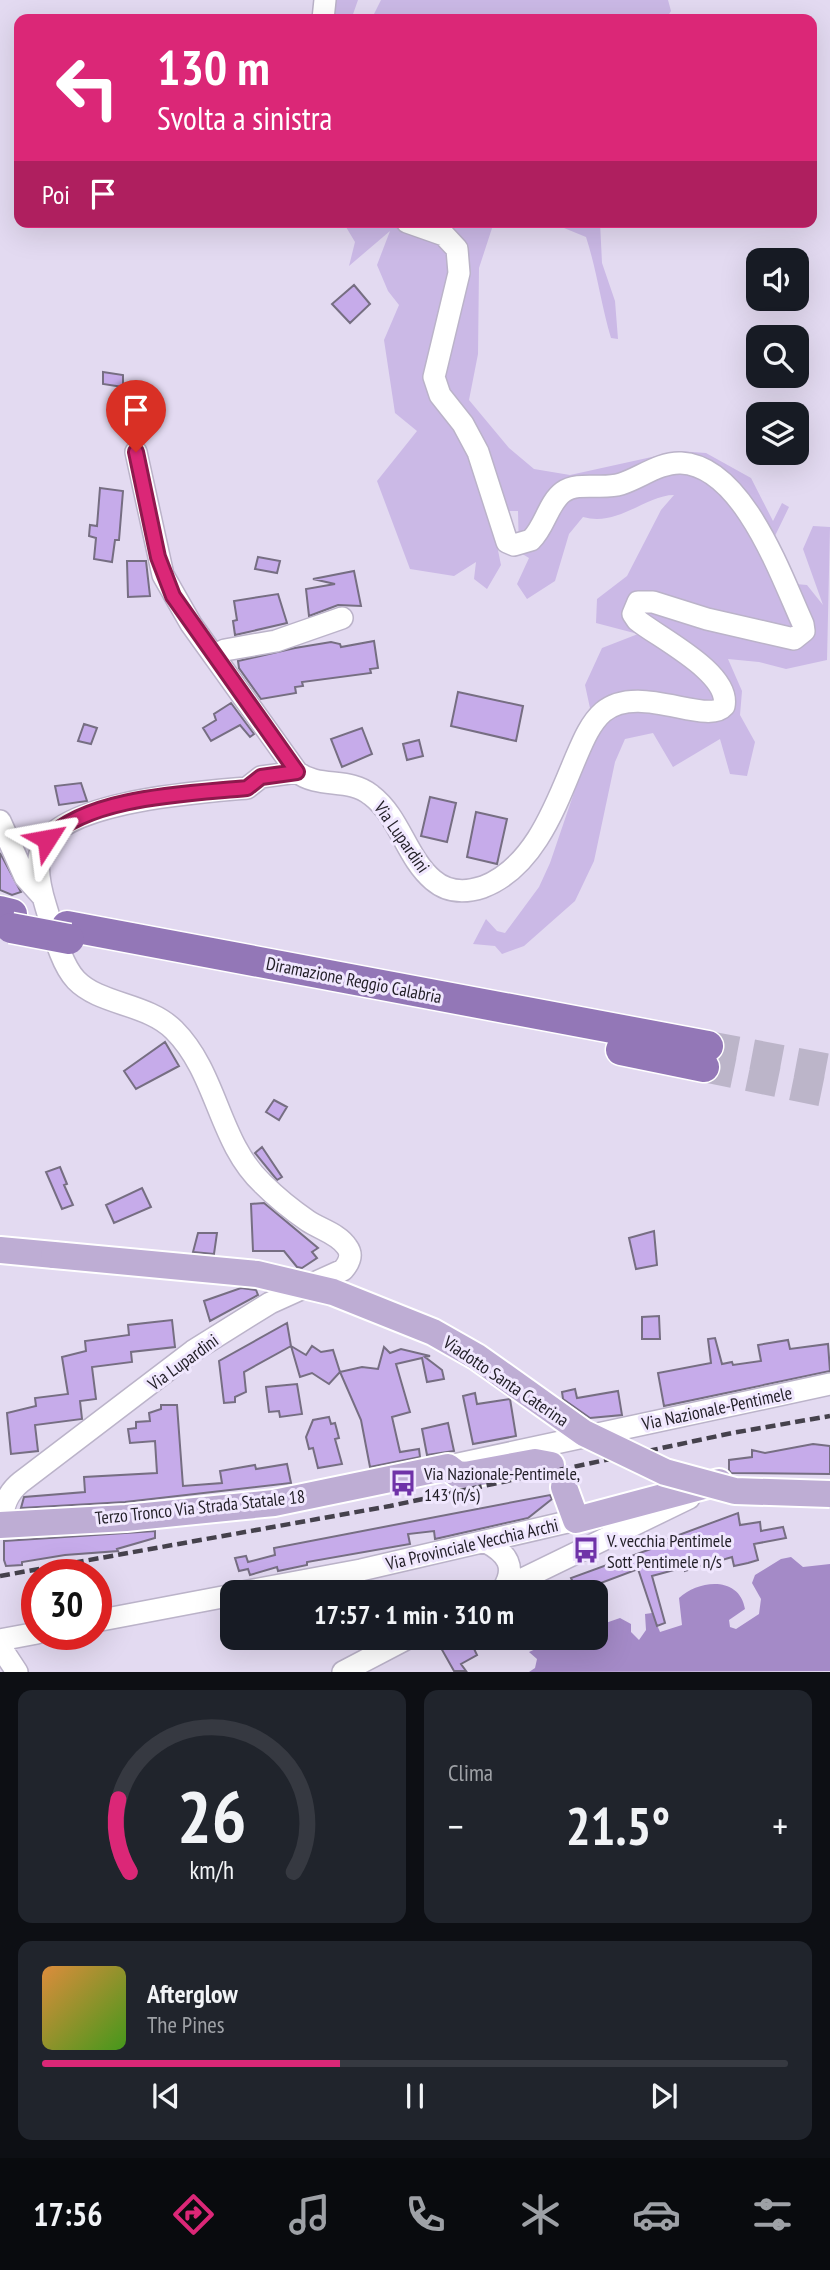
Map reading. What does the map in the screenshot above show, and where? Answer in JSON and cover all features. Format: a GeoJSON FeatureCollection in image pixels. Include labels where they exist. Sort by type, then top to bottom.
{"type":"FeatureCollection","features":[{"type":"Feature","properties":{"kind":"highway","name":"Diramazione Reggio Calabria"},"geometry":{"type":"LineString","coordinates":[[6,920],[706,1056]]}},
{"type":"Feature","properties":{"kind":"main road","name":"Viadotto Santa Caterina"},"geometry":{"type":"LineString","coordinates":[[0,1250],[257,1274],[333,1292],[432,1332],[477,1357],[584,1433],[665,1472],[735,1491],[830,1494]]}},
{"type":"Feature","properties":{"kind":"main road"},"geometry":{"type":"LineString","coordinates":[[448,1466],[457,1474],[465,1475],[535,1462],[573,1497],[630,1507],[724,1480],[830,1482]]}},
{"type":"Feature","properties":{"kind":"main road","name":"Terzo Tronco Via Strada Statale 18"},"geometry":{"type":"LineString","coordinates":[[1,1525],[126,1518],[274,1503],[448,1466]]}},
{"type":"Feature","properties":{"kind":"street","name":"Via Lupardini"},"geometry":{"type":"LineString","coordinates":[[1,1525],[7,1482],[193,1351],[270,1303],[343,1270],[350,1259],[342,1241],[309,1222],[275,1195],[242,1162],[204,1071],[174,1030],[149,1012],[97,993],[75,980],[43,897],[39,859],[41,848],[55,831],[110,807],[247,788],[261,777],[297,772],[307,780],[345,784],[370,794],[402,832],[421,866],[433,880],[446,889],[473,890],[511,872],[525,854],[551,817],[581,746],[601,713],[622,703],[650,701],[712,714],[724,706],[723,692],[704,669],[677,646],[636,620],[633,614],[638,602],[653,601],[707,618],[794,639],[804,631],[752,518],[721,480],[693,466],[681,463],[664,466],[631,481],[603,488],[573,487],[557,498],[531,541],[514,545],[507,542],[478,452],[463,424],[440,395],[434,377],[458,273],[457,249],[444,235],[424,228]]}},
{"type":"Feature","properties":{"kind":"street"},"geometry":{"type":"LineString","coordinates":[[136,452],[163,575],[191,624],[297,772]]}},
{"type":"Feature","properties":{"kind":"street"},"geometry":{"type":"LineString","coordinates":[[215,656],[225,650],[276,641],[342,618]]}},
{"type":"Feature","properties":{"kind":"street"},"geometry":{"type":"LineString","coordinates":[[0,821],[25,877],[43,897]]}},
{"type":"Feature","properties":{"kind":"street","name":"Via Nazionale-Pentimele"},"geometry":{"type":"LineString","coordinates":[[604,1433],[830,1384]]}},
{"type":"Feature","properties":{"kind":"street","name":"Terzo Tronco Via Strada Statale 18"},"geometry":{"type":"LineString","coordinates":[[448,1466],[604,1433]]}},
{"type":"Feature","properties":{"kind":"street"},"geometry":{"type":"LineString","coordinates":[[521,1580],[724,1480]]}},
{"type":"Feature","properties":{"kind":"street"},"geometry":{"type":"LineString","coordinates":[[534,1530],[573,1497]]}},
{"type":"Feature","properties":{"kind":"street","name":"Via Provinciale Vecchia Archi"},"geometry":{"type":"LineString","coordinates":[[301,1580],[534,1530],[573,1497]]}},
{"type":"Feature","properties":{"kind":"street"},"geometry":{"type":"LineString","coordinates":[[486,1542],[508,1558],[511,1571],[506,1580]]}},
{"type":"Feature","properties":{"kind":"street"},"geometry":{"type":"LineString","coordinates":[[112,1618],[220,1597]]}},
{"type":"Feature","properties":{"kind":"street"},"geometry":{"type":"LineString","coordinates":[[0,1640],[21,1636]]}},
{"type":"Feature","properties":{"kind":"street"},"geometry":{"type":"LineString","coordinates":[[0,1646],[17,1671]]}},
{"type":"Feature","properties":{"kind":"street"},"geometry":{"type":"LineString","coordinates":[[343,1671],[384,1650]]}},
{"type":"Feature","properties":{"kind":"shaded area"},"geometry":{"type":"Polygon","coordinates":[[[317,0],[358,0],[353,14],[318,14],[317,0]]]}},
{"type":"Feature","properties":{"kind":"shaded area"},"geometry":{"type":"Polygon","coordinates":[[[381,0],[668,0],[671,11],[669,14],[374,14],[381,0]]]}},
{"type":"Feature","properties":{"kind":"shaded area"},"geometry":{"type":"Polygon","coordinates":[[[347,228],[492,228],[479,268],[478,354],[469,400],[509,448],[534,469],[570,475],[679,451],[706,453],[751,478],[773,521],[782,503],[789,507],[773,540],[746,530],[781,595],[796,584],[807,585],[823,605],[803,549],[813,526],[830,527],[827,660],[786,669],[759,662],[728,659],[742,691],[740,715],[755,742],[747,776],[730,774],[720,739],[673,767],[653,733],[625,739],[615,762],[594,861],[575,901],[524,946],[502,954],[495,946],[473,944],[486,919],[497,931],[505,933],[539,887],[550,863],[595,731],[585,685],[602,648],[638,634],[596,623],[597,599],[627,576],[661,510],[674,495],[663,496],[608,518],[583,517],[569,534],[555,581],[527,599],[517,584],[529,558],[519,552],[518,511],[490,511],[501,565],[487,589],[474,579],[476,562],[454,576],[410,569],[377,481],[417,431],[395,413],[384,340],[399,305],[388,291],[377,265],[390,231],[349,266],[355,242],[347,228]]]}},
{"type":"Feature","properties":{"kind":"shaded area"},"geometry":{"type":"Polygon","coordinates":[[[564,228],[600,228],[602,263],[615,301],[618,339],[611,338],[586,237],[564,228]]]}},
{"type":"Feature","properties":{"kind":"shaded area"},"geometry":{"type":"Polygon","coordinates":[[[791,1557],[803,1567],[830,1564],[830,1671],[529,1672],[535,1668],[537,1659],[529,1652],[533,1650],[608,1650],[608,1622],[620,1618],[631,1624],[631,1632],[639,1640],[646,1630],[645,1614],[652,1613],[660,1632],[682,1625],[679,1598],[707,1584],[727,1586],[742,1598],[745,1609],[729,1620],[730,1627],[736,1629],[759,1614],[761,1599],[752,1583],[755,1575],[781,1559],[791,1557]]]}},
{"type":"Feature","properties":{"kind":"building"},"geometry":{"type":"Polygon","coordinates":[[[354,285],[370,304],[350,323],[332,304],[354,285]]]}},
{"type":"Feature","properties":{"kind":"building"},"geometry":{"type":"Polygon","coordinates":[[[103,372],[123,375],[123,387],[103,384],[103,372]]]}},
{"type":"Feature","properties":{"kind":"building"},"geometry":{"type":"Polygon","coordinates":[[[100,488],[123,491],[119,540],[115,540],[112,562],[94,559],[96,538],[89,536],[90,525],[97,526],[100,488]]]}},
{"type":"Feature","properties":{"kind":"building"},"geometry":{"type":"Polygon","coordinates":[[[258,557],[280,561],[277,573],[255,569],[258,557]]]}},
{"type":"Feature","properties":{"kind":"building"},"geometry":{"type":"Polygon","coordinates":[[[127,561],[146,561],[150,596],[128,597],[127,561]]]}},
{"type":"Feature","properties":{"kind":"building"},"geometry":{"type":"Polygon","coordinates":[[[354,571],[361,606],[338,605],[309,616],[306,589],[335,584],[313,579],[354,571]]]}},
{"type":"Feature","properties":{"kind":"building"},"geometry":{"type":"Polygon","coordinates":[[[278,594],[287,623],[235,635],[233,621],[237,620],[234,601],[278,594]]]}},
{"type":"Feature","properties":{"kind":"building"},"geometry":{"type":"Polygon","coordinates":[[[374,641],[378,668],[370,669],[371,673],[302,682],[303,686],[295,687],[296,693],[261,699],[239,668],[238,661],[295,648],[331,642],[340,644],[341,647],[374,641]]]}},
{"type":"Feature","properties":{"kind":"building"},"geometry":{"type":"Polygon","coordinates":[[[458,692],[523,706],[516,741],[451,726],[458,692]]]}},
{"type":"Feature","properties":{"kind":"building"},"geometry":{"type":"Polygon","coordinates":[[[231,703],[254,734],[250,737],[240,725],[211,741],[203,728],[216,720],[214,714],[231,703]]]}},
{"type":"Feature","properties":{"kind":"building"},"geometry":{"type":"Polygon","coordinates":[[[84,724],[97,728],[91,744],[78,741],[84,724]]]}},
{"type":"Feature","properties":{"kind":"building"},"geometry":{"type":"Polygon","coordinates":[[[362,728],[372,754],[342,767],[331,739],[362,728]]]}},
{"type":"Feature","properties":{"kind":"building"},"geometry":{"type":"Polygon","coordinates":[[[419,740],[423,756],[407,760],[403,744],[419,740]]]}},
{"type":"Feature","properties":{"kind":"building"},"geometry":{"type":"Polygon","coordinates":[[[81,783],[87,801],[59,805],[55,786],[81,783]]]}},
{"type":"Feature","properties":{"kind":"building"},"geometry":{"type":"Polygon","coordinates":[[[430,797],[456,803],[447,842],[421,836],[430,797]]]}},
{"type":"Feature","properties":{"kind":"building"},"geometry":{"type":"Polygon","coordinates":[[[476,812],[507,819],[497,864],[467,857],[476,812]]]}},
{"type":"Feature","properties":{"kind":"building"},"geometry":{"type":"Polygon","coordinates":[[[0,853],[21,892],[12,895],[0,890],[0,853]]]}},
{"type":"Feature","properties":{"kind":"building"},"geometry":{"type":"Polygon","coordinates":[[[165,1042],[179,1066],[136,1089],[124,1071],[165,1042]]]}},
{"type":"Feature","properties":{"kind":"building"},"geometry":{"type":"Polygon","coordinates":[[[274,1100],[287,1107],[279,1120],[266,1112],[274,1100]]]}},
{"type":"Feature","properties":{"kind":"building"},"geometry":{"type":"Polygon","coordinates":[[[262,1147],[282,1177],[277,1180],[255,1153],[262,1147]]]}},
{"type":"Feature","properties":{"kind":"building"},"geometry":{"type":"Polygon","coordinates":[[[60,1167],[73,1205],[62,1209],[46,1172],[60,1167]]]}},
{"type":"Feature","properties":{"kind":"building"},"geometry":{"type":"Polygon","coordinates":[[[142,1188],[151,1207],[114,1223],[106,1205],[142,1188]]]}},
{"type":"Feature","properties":{"kind":"building"},"geometry":{"type":"Polygon","coordinates":[[[264,1203],[318,1248],[312,1252],[317,1258],[302,1268],[297,1267],[284,1251],[253,1251],[251,1204],[264,1203]]]}},
{"type":"Feature","properties":{"kind":"building"},"geometry":{"type":"Polygon","coordinates":[[[654,1231],[657,1265],[636,1269],[629,1238],[654,1231]]]}},
{"type":"Feature","properties":{"kind":"building"},"geometry":{"type":"Polygon","coordinates":[[[198,1233],[217,1233],[214,1254],[193,1252],[198,1233]]]}},
{"type":"Feature","properties":{"kind":"building"},"geometry":{"type":"Polygon","coordinates":[[[241,1288],[256,1290],[258,1295],[210,1321],[204,1301],[241,1288]]]}},
{"type":"Feature","properties":{"kind":"building"},"geometry":{"type":"Polygon","coordinates":[[[659,1316],[660,1339],[642,1339],[642,1317],[659,1316]]]}},
{"type":"Feature","properties":{"kind":"building"},"geometry":{"type":"Polygon","coordinates":[[[172,1320],[175,1347],[131,1352],[132,1362],[92,1367],[96,1399],[80,1401],[82,1419],[35,1425],[38,1451],[11,1454],[7,1413],[36,1406],[35,1398],[68,1394],[62,1357],[86,1351],[85,1341],[129,1335],[128,1325],[172,1320]]]}},
{"type":"Feature","properties":{"kind":"building"},"geometry":{"type":"Polygon","coordinates":[[[287,1323],[291,1346],[244,1372],[246,1392],[235,1397],[235,1402],[224,1403],[219,1361],[287,1323]]]}},
{"type":"Feature","properties":{"kind":"building"},"geometry":{"type":"Polygon","coordinates":[[[715,1338],[722,1364],[732,1362],[733,1365],[761,1361],[758,1345],[788,1340],[790,1349],[828,1344],[830,1371],[664,1406],[658,1373],[711,1363],[708,1339],[715,1338]]]}},
{"type":"Feature","properties":{"kind":"building"},"geometry":{"type":"Polygon","coordinates":[[[291,1346],[306,1355],[312,1346],[321,1352],[333,1350],[340,1372],[329,1384],[312,1373],[300,1377],[291,1346]]]}},
{"type":"Feature","properties":{"kind":"building"},"geometry":{"type":"Polygon","coordinates":[[[384,1347],[390,1353],[401,1349],[430,1356],[425,1357],[442,1370],[444,1379],[427,1382],[422,1358],[396,1364],[410,1412],[392,1417],[400,1452],[419,1449],[420,1457],[370,1467],[361,1420],[340,1372],[362,1367],[378,1369],[384,1347]]]}},
{"type":"Feature","properties":{"kind":"building"},"geometry":{"type":"Polygon","coordinates":[[[297,1384],[302,1414],[280,1417],[279,1411],[269,1412],[266,1387],[297,1384]]]}},
{"type":"Feature","properties":{"kind":"building"},"geometry":{"type":"Polygon","coordinates":[[[575,1389],[577,1398],[618,1391],[622,1415],[590,1418],[563,1399],[562,1392],[575,1389]]]}},
{"type":"Feature","properties":{"kind":"building"},"geometry":{"type":"Polygon","coordinates":[[[475,1393],[477,1404],[510,1399],[516,1436],[473,1444],[463,1396],[475,1393]]]}},
{"type":"Feature","properties":{"kind":"building"},"geometry":{"type":"Polygon","coordinates":[[[161,1405],[177,1405],[183,1486],[222,1483],[220,1471],[255,1465],[256,1469],[287,1464],[291,1483],[125,1502],[21,1508],[24,1497],[85,1492],[84,1477],[157,1473],[155,1441],[130,1443],[128,1429],[136,1428],[136,1422],[150,1421],[149,1413],[161,1409],[161,1405]]]}},
{"type":"Feature","properties":{"kind":"building"},"geometry":{"type":"Polygon","coordinates":[[[329,1417],[331,1424],[335,1423],[339,1438],[335,1439],[342,1464],[318,1468],[313,1448],[309,1449],[306,1437],[313,1420],[329,1417]]]}},
{"type":"Feature","properties":{"kind":"building"},"geometry":{"type":"Polygon","coordinates":[[[448,1423],[454,1451],[427,1455],[422,1429],[448,1423]]]}},
{"type":"Feature","properties":{"kind":"building"},"geometry":{"type":"Polygon","coordinates":[[[813,1444],[830,1446],[830,1474],[731,1473],[729,1470],[729,1460],[752,1457],[752,1450],[765,1453],[813,1444]]]}},
{"type":"Feature","properties":{"kind":"building"},"geometry":{"type":"Polygon","coordinates":[[[550,1495],[552,1499],[528,1518],[435,1539],[434,1531],[408,1534],[410,1544],[307,1562],[307,1565],[278,1571],[277,1567],[250,1575],[248,1569],[239,1571],[235,1558],[246,1556],[248,1562],[275,1555],[274,1548],[550,1495]]]}},
{"type":"Feature","properties":{"kind":"building"},"geometry":{"type":"Polygon","coordinates":[[[738,1513],[740,1525],[760,1522],[761,1531],[783,1527],[786,1538],[754,1544],[758,1560],[748,1563],[734,1566],[732,1557],[685,1571],[685,1567],[652,1576],[665,1623],[657,1626],[638,1569],[608,1580],[571,1578],[670,1542],[668,1539],[738,1513]]]}},
{"type":"Feature","properties":{"kind":"building"},"geometry":{"type":"Polygon","coordinates":[[[155,1531],[155,1538],[117,1549],[118,1551],[21,1559],[21,1565],[6,1566],[4,1541],[155,1531]]]}},
{"type":"Feature","properties":{"kind":"building"},"geometry":{"type":"Polygon","coordinates":[[[442,1650],[475,1650],[477,1655],[461,1664],[466,1671],[454,1671],[442,1650]]]}},
{"type":"Feature","properties":{"kind":"tunnel"},"geometry":{"type":"LineString","coordinates":[[708,1046],[830,1069]]}},
{"type":"Feature","properties":{"kind":"tunnel"},"geometry":{"type":"LineString","coordinates":[[704,1067],[830,1093]]}},
{"type":"Feature","properties":{"kind":"railway"},"geometry":{"type":"LineString","coordinates":[[0,1576],[390,1506],[732,1433],[830,1416]]}},
{"type":"Feature","properties":{"kind":"place","name":"Via Nazionale-Pentimele, 143 (n/s)"},"geometry":{"type":"Point","coordinates":[403,1483]}},
{"type":"Feature","properties":{"kind":"place","name":"V. vecchia Pentimele Sott Pentimele n/s"},"geometry":{"type":"Point","coordinates":[586,1550]}},
{"type":"Feature","properties":{"kind":"route"},"geometry":{"type":"LineString","coordinates":[[47,839],[69,823],[110,807],[142,800],[247,788],[261,777],[297,772],[173,596],[163,575],[151,530],[136,452]]}}]}
